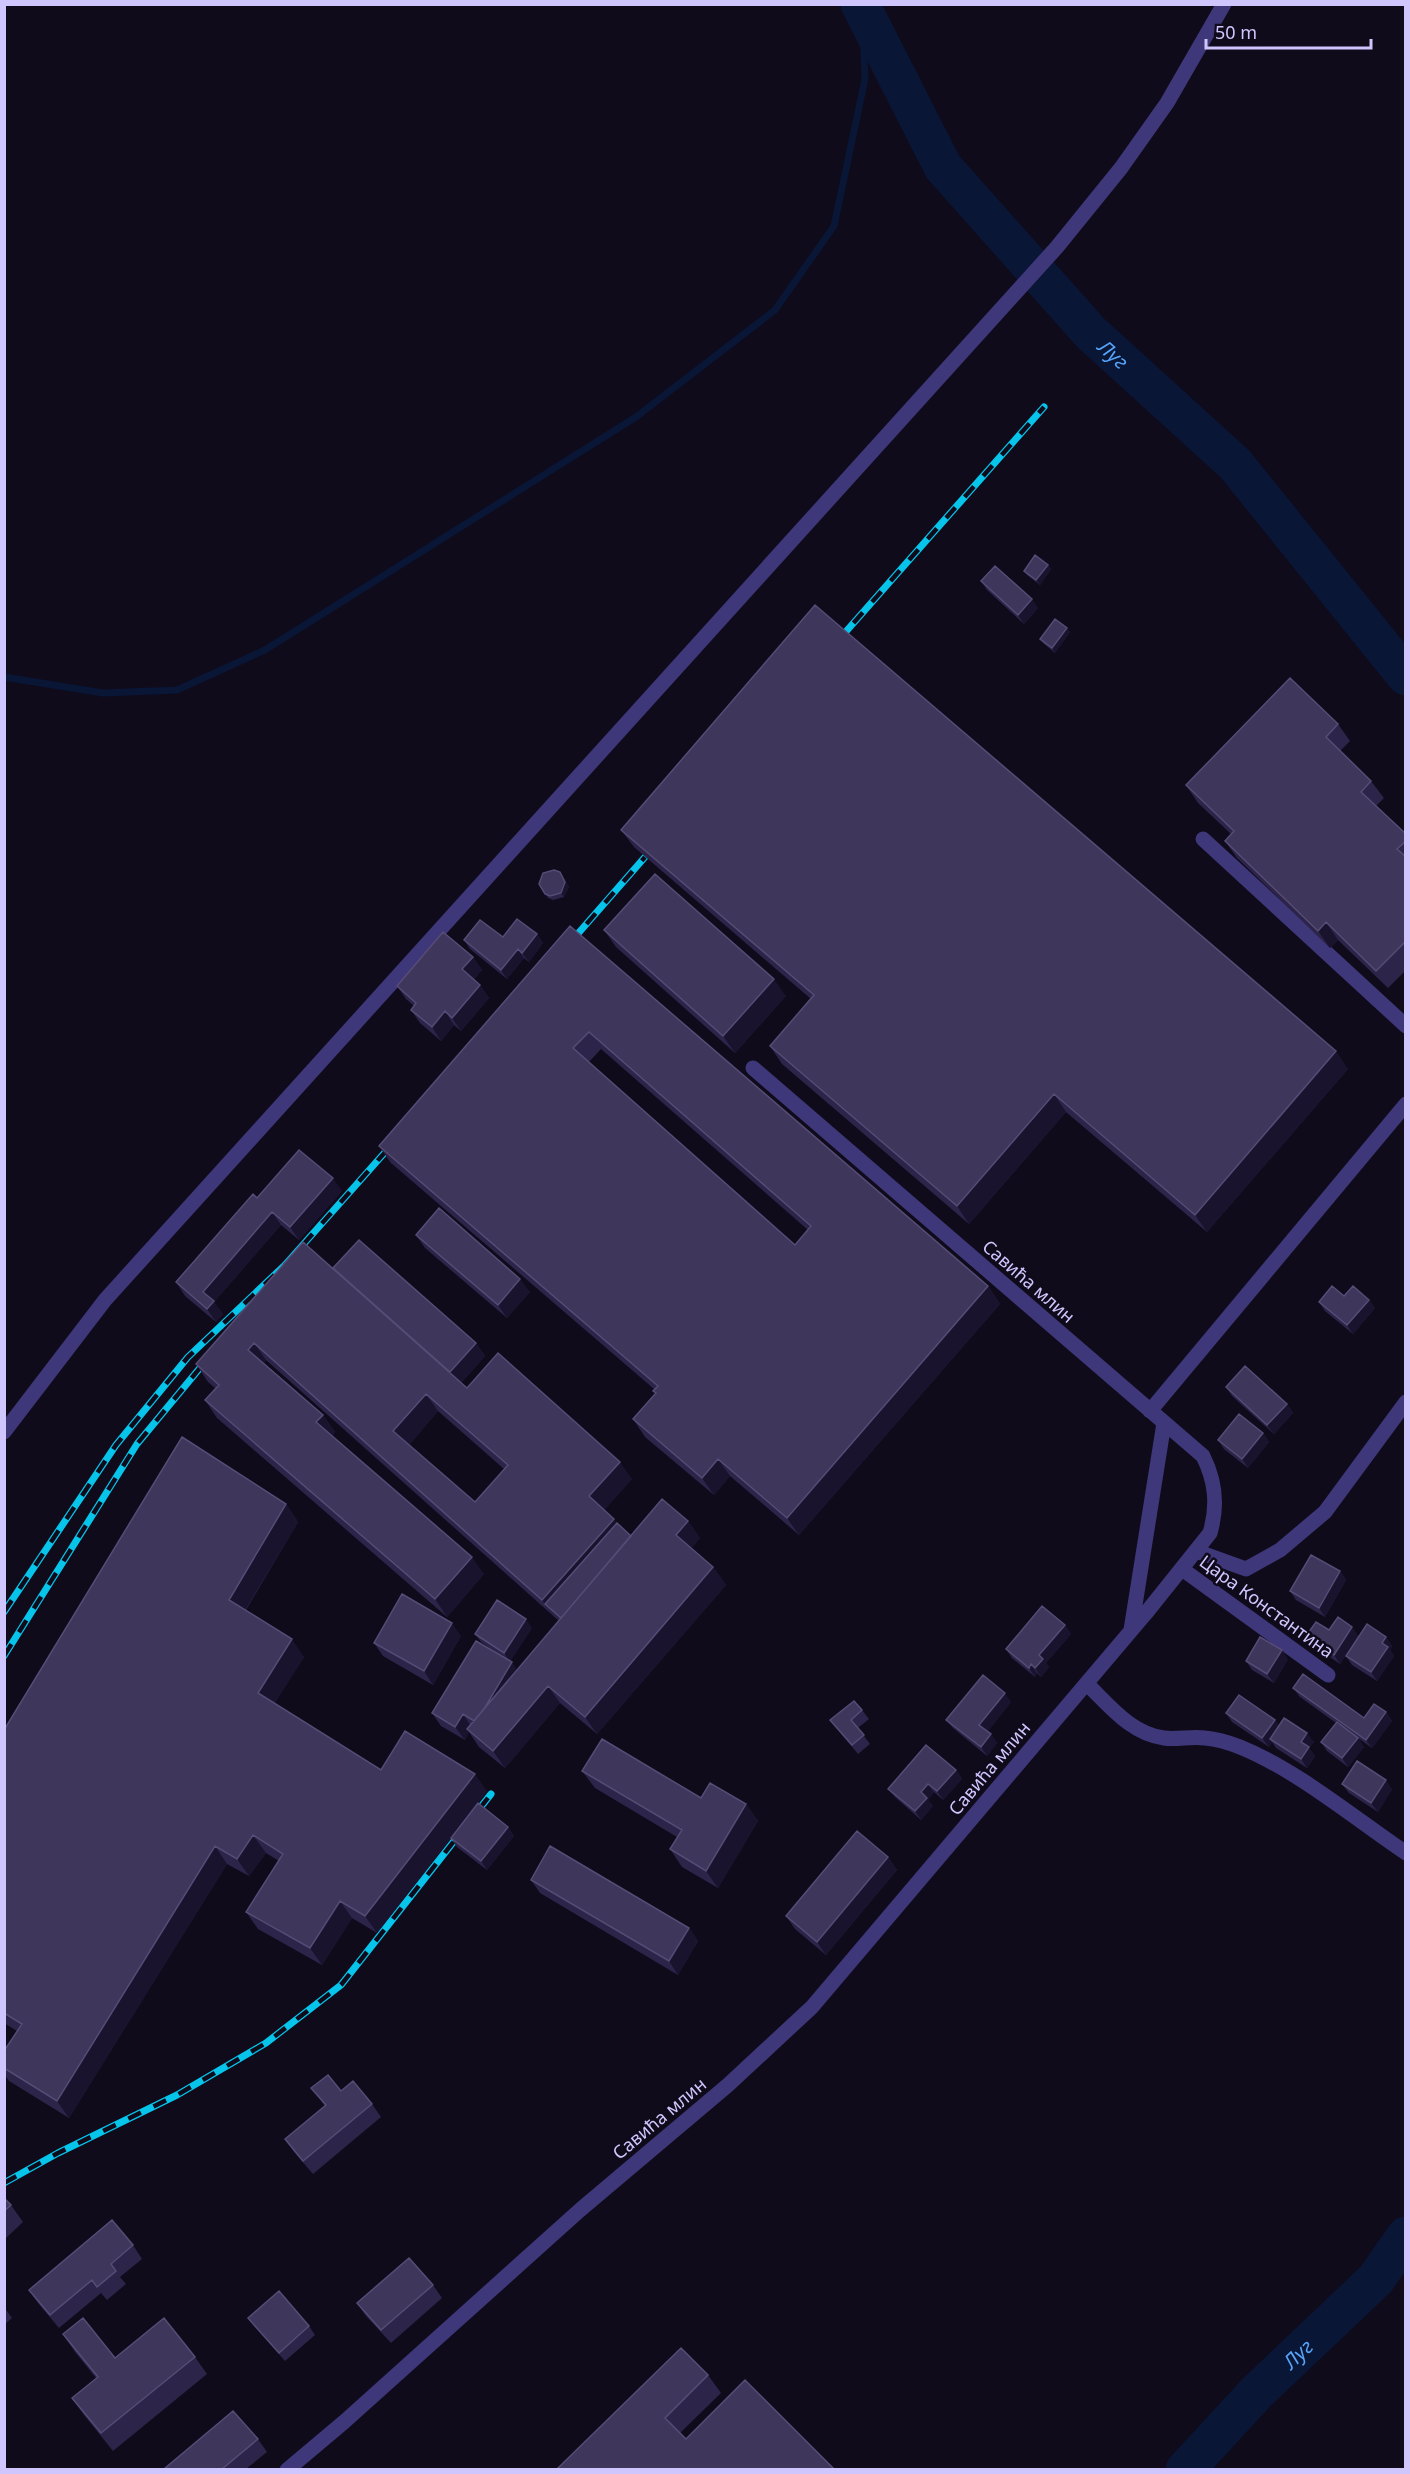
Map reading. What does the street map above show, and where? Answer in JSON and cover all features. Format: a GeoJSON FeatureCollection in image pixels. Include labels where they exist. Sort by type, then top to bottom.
{"type":"FeatureCollection","features":[{"type":"Feature","properties":{"kind":"street"},"geometry":{"type":"LineString","coordinates":[[4,1432],[113,1291],[1057,248],[1121,168],[1167,103],[1224,4]]}},
{"type":"Feature","properties":{"kind":"street"},"geometry":{"type":"LineString","coordinates":[[1203,839],[1406,1026]]}},
{"type":"Feature","properties":{"kind":"street","name":"Савића млин"},"geometry":{"type":"LineString","coordinates":[[287,2469],[344,2422],[580,2211],[728,2085],[812,2007],[1131,1631],[1210,1533],[1214,1521],[1213,1481],[1203,1456],[753,1068]]}},
{"type":"Feature","properties":{"kind":"street"},"geometry":{"type":"LineString","coordinates":[[1150,1411],[1406,1104]]}},
{"type":"Feature","properties":{"kind":"street"},"geometry":{"type":"LineString","coordinates":[[1196,1551],[1246,1569],[1280,1550],[1325,1512],[1406,1401]]}},
{"type":"Feature","properties":{"kind":"street"},"geometry":{"type":"LineString","coordinates":[[1131,1631],[1164,1423]]}},
{"type":"Feature","properties":{"kind":"street","name":"Цара Константина"},"geometry":{"type":"LineString","coordinates":[[1182,1569],[1328,1675]]}},
{"type":"Feature","properties":{"kind":"street"},"geometry":{"type":"LineString","coordinates":[[1087,1684],[1131,1725],[1149,1735],[1164,1738],[1206,1738],[1239,1746],[1263,1758],[1293,1775],[1406,1853]]}},
{"type":"Feature","properties":{"kind":"building"},"geometry":{"type":"Polygon","coordinates":[[[1035,555],[1048,565],[1036,580],[1024,571],[1035,555]]]}},
{"type":"Feature","properties":{"kind":"building"},"geometry":{"type":"Polygon","coordinates":[[[995,566],[1032,599],[1018,615],[981,581],[995,566]]]}},
{"type":"Feature","properties":{"kind":"building"},"geometry":{"type":"Polygon","coordinates":[[[815,605],[1336,1051],[1195,1215],[1054,1094],[957,1206],[770,1046],[814,995],[621,830],[815,605]]]}},
{"type":"Feature","properties":{"kind":"building"},"geometry":{"type":"Polygon","coordinates":[[[1055,619],[1067,628],[1052,648],[1040,639],[1055,619]]]}},
{"type":"Feature","properties":{"kind":"building"},"geometry":{"type":"Polygon","coordinates":[[[1290,678],[1338,724],[1326,737],[1371,781],[1361,792],[1406,834],[1406,841],[1397,849],[1406,857],[1406,941],[1376,971],[1326,922],[1318,931],[1225,841],[1234,831],[1186,785],[1290,678]]]}},
{"type":"Feature","properties":{"kind":"building"},"geometry":{"type":"Polygon","coordinates":[[[554,870],[560,872],[565,882],[561,893],[550,896],[545,894],[539,884],[543,873],[554,870]]]}},
{"type":"Feature","properties":{"kind":"building"},"geometry":{"type":"Polygon","coordinates":[[[655,874],[774,979],[723,1036],[604,930],[655,874]]]}},
{"type":"Feature","properties":{"kind":"building"},"geometry":{"type":"Polygon","coordinates":[[[517,919],[537,934],[522,953],[518,949],[501,970],[464,940],[480,920],[503,937],[517,919]]]}},
{"type":"Feature","properties":{"kind":"building"},"geometry":{"type":"Polygon","coordinates":[[[570,926],[988,1286],[787,1518],[718,1459],[702,1478],[633,1419],[656,1393],[653,1391],[658,1386],[379,1146],[570,926]],[[589,1032],[573,1048],[795,1245],[811,1226],[589,1032]]]}},
{"type":"Feature","properties":{"kind":"building"},"geometry":{"type":"Polygon","coordinates":[[[443,932],[473,957],[462,969],[480,985],[452,1018],[445,1011],[432,1027],[411,1010],[416,1003],[397,986],[443,932]]]}},
{"type":"Feature","properties":{"kind":"building"},"geometry":{"type":"Polygon","coordinates":[[[299,1150],[333,1178],[290,1227],[272,1212],[203,1292],[214,1301],[207,1309],[176,1282],[253,1194],[257,1198],[299,1150]]]}},
{"type":"Feature","properties":{"kind":"building"},"geometry":{"type":"Polygon","coordinates":[[[439,1208],[520,1279],[498,1305],[416,1235],[439,1208]]]}},
{"type":"Feature","properties":{"kind":"building"},"geometry":{"type":"Polygon","coordinates":[[[359,1240],[476,1343],[450,1372],[333,1268],[359,1240]]]}},
{"type":"Feature","properties":{"kind":"building"},"geometry":{"type":"Polygon","coordinates":[[[303,1242],[467,1388],[498,1353],[620,1462],[589,1496],[614,1519],[542,1600],[254,1343],[248,1350],[323,1415],[316,1422],[472,1557],[435,1599],[205,1400],[219,1385],[196,1364],[303,1242]],[[426,1394],[393,1431],[475,1502],[508,1465],[426,1394]]]}},
{"type":"Feature","properties":{"kind":"building"},"geometry":{"type":"Polygon","coordinates":[[[1332,1286],[1344,1296],[1353,1286],[1369,1300],[1347,1325],[1319,1302],[1332,1286]]]}},
{"type":"Feature","properties":{"kind":"building"},"geometry":{"type":"Polygon","coordinates":[[[1245,1366],[1287,1404],[1267,1425],[1226,1387],[1245,1366]]]}},
{"type":"Feature","properties":{"kind":"building"},"geometry":{"type":"Polygon","coordinates":[[[1239,1414],[1263,1433],[1242,1459],[1218,1440],[1239,1414]]]}},
{"type":"Feature","properties":{"kind":"building"},"geometry":{"type":"Polygon","coordinates":[[[182,1437],[286,1504],[229,1600],[292,1639],[258,1693],[381,1770],[405,1731],[475,1774],[365,1916],[340,1901],[310,1948],[246,1912],[283,1854],[253,1835],[237,1859],[215,1846],[57,2101],[4,2068],[4,2051],[22,2024],[4,2013],[4,1730],[182,1437]]]}},
{"type":"Feature","properties":{"kind":"building"},"geometry":{"type":"Polygon","coordinates":[[[662,1499],[688,1521],[676,1535],[713,1567],[585,1717],[548,1686],[493,1751],[467,1729],[662,1499]]]}},
{"type":"Feature","properties":{"kind":"building"},"geometry":{"type":"Polygon","coordinates":[[[617,1523],[631,1536],[561,1618],[545,1604],[617,1523]]]}},
{"type":"Feature","properties":{"kind":"building"},"geometry":{"type":"Polygon","coordinates":[[[1311,1555],[1340,1571],[1319,1608],[1290,1591],[1311,1555]]]}},
{"type":"Feature","properties":{"kind":"building"},"geometry":{"type":"Polygon","coordinates":[[[402,1594],[452,1623],[424,1671],[374,1643],[402,1594]]]}},
{"type":"Feature","properties":{"kind":"building"},"geometry":{"type":"Polygon","coordinates":[[[497,1600],[526,1619],[504,1653],[475,1634],[497,1600]]]}},
{"type":"Feature","properties":{"kind":"building"},"geometry":{"type":"Polygon","coordinates":[[[1042,1606],[1065,1625],[1039,1655],[1043,1659],[1035,1668],[1031,1664],[1029,1668],[1006,1649],[1042,1606]]]}},
{"type":"Feature","properties":{"kind":"building"},"geometry":{"type":"Polygon","coordinates":[[[1338,1617],[1352,1627],[1334,1655],[1306,1636],[1316,1622],[1329,1630],[1338,1617]]]}},
{"type":"Feature","properties":{"kind":"building"},"geometry":{"type":"Polygon","coordinates":[[[1367,1624],[1386,1637],[1382,1643],[1388,1647],[1371,1672],[1346,1656],[1367,1624]]]}},
{"type":"Feature","properties":{"kind":"building"},"geometry":{"type":"Polygon","coordinates":[[[1260,1637],[1282,1650],[1267,1674],[1246,1661],[1260,1637]]]}},
{"type":"Feature","properties":{"kind":"building"},"geometry":{"type":"Polygon","coordinates":[[[476,1641],[512,1662],[484,1709],[474,1721],[463,1714],[455,1727],[432,1713],[476,1641]]]}},
{"type":"Feature","properties":{"kind":"building"},"geometry":{"type":"Polygon","coordinates":[[[1303,1674],[1364,1718],[1374,1704],[1386,1712],[1366,1740],[1293,1688],[1303,1674]]]}},
{"type":"Feature","properties":{"kind":"building"},"geometry":{"type":"Polygon","coordinates":[[[983,1675],[1005,1693],[979,1725],[991,1734],[981,1747],[946,1720],[983,1675]]]}},
{"type":"Feature","properties":{"kind":"building"},"geometry":{"type":"Polygon","coordinates":[[[1239,1695],[1275,1720],[1262,1738],[1226,1713],[1239,1695]]]}},
{"type":"Feature","properties":{"kind":"building"},"geometry":{"type":"Polygon","coordinates":[[[854,1701],[862,1710],[851,1720],[864,1735],[852,1745],[830,1720],[854,1701]]]}},
{"type":"Feature","properties":{"kind":"building"},"geometry":{"type":"Polygon","coordinates":[[[1284,1718],[1307,1733],[1301,1742],[1309,1747],[1301,1759],[1270,1739],[1284,1718]]]}},
{"type":"Feature","properties":{"kind":"building"},"geometry":{"type":"Polygon","coordinates":[[[1337,1722],[1358,1738],[1342,1758],[1321,1742],[1337,1722]]]}},
{"type":"Feature","properties":{"kind":"building"},"geometry":{"type":"Polygon","coordinates":[[[602,1739],[701,1798],[710,1783],[746,1804],[706,1871],[670,1849],[682,1830],[582,1771],[602,1739]]]}},
{"type":"Feature","properties":{"kind":"building"},"geometry":{"type":"Polygon","coordinates":[[[926,1745],[956,1770],[937,1791],[928,1784],[921,1792],[927,1798],[915,1811],[888,1789],[926,1745]]]}},
{"type":"Feature","properties":{"kind":"building"},"geometry":{"type":"Polygon","coordinates":[[[1357,1761],[1386,1780],[1371,1803],[1342,1784],[1357,1761]]]}},
{"type":"Feature","properties":{"kind":"building"},"geometry":{"type":"Polygon","coordinates":[[[478,1803],[508,1827],[481,1861],[451,1838],[478,1803]]]}},
{"type":"Feature","properties":{"kind":"building"},"geometry":{"type":"Polygon","coordinates":[[[857,1831],[888,1857],[817,1942],[786,1916],[857,1831]]]}},
{"type":"Feature","properties":{"kind":"building"},"geometry":{"type":"Polygon","coordinates":[[[550,1846],[689,1928],[669,1961],[531,1880],[550,1846]]]}},
{"type":"Feature","properties":{"kind":"building"},"geometry":{"type":"Polygon","coordinates":[[[328,2075],[341,2091],[353,2081],[372,2104],[303,2161],[285,2139],[326,2105],[311,2088],[328,2075]]]}},
{"type":"Feature","properties":{"kind":"building"},"geometry":{"type":"Polygon","coordinates":[[[4,2198],[11,2205],[4,2211],[4,2198]]]}},
{"type":"Feature","properties":{"kind":"building"},"geometry":{"type":"Polygon","coordinates":[[[112,2220],[133,2245],[111,2264],[116,2271],[97,2287],[92,2280],[50,2315],[29,2290],[112,2220]]]}},
{"type":"Feature","properties":{"kind":"building"},"geometry":{"type":"Polygon","coordinates":[[[409,2258],[433,2285],[381,2330],[357,2303],[409,2258]]]}},
{"type":"Feature","properties":{"kind":"building"},"geometry":{"type":"Polygon","coordinates":[[[279,2291],[309,2326],[279,2353],[248,2318],[279,2291]]]}},
{"type":"Feature","properties":{"kind":"building"},"geometry":{"type":"Polygon","coordinates":[[[83,2318],[115,2358],[164,2318],[195,2357],[101,2433],[72,2398],[98,2377],[63,2334],[83,2318]]]}},
{"type":"Feature","properties":{"kind":"building"},"geometry":{"type":"Polygon","coordinates":[[[681,2348],[708,2375],[665,2418],[686,2439],[745,2380],[834,2469],[557,2469],[681,2348]]]}},
{"type":"Feature","properties":{"kind":"building"},"geometry":{"type":"Polygon","coordinates":[[[233,2411],[258,2439],[222,2469],[164,2469],[233,2411]]]}},
{"type":"Feature","properties":{"kind":"waterway","name":"Луг"},"geometry":{"type":"LineString","coordinates":[[860,4],[943,167],[1091,333],[1235,464],[1406,676]]}},
{"type":"Feature","properties":{"kind":"waterway"},"geometry":{"type":"LineString","coordinates":[[4,677],[103,693],[177,690],[265,650],[636,417],[775,310],[834,226],[865,79],[862,8]]}},
{"type":"Feature","properties":{"kind":"waterway","name":"Луг"},"geometry":{"type":"LineString","coordinates":[[1185,2470],[1256,2393],[1376,2279],[1406,2236]]}},
{"type":"Feature","properties":{"kind":"railway"},"geometry":{"type":"LineString","coordinates":[[835,644],[1044,407]]}},
{"type":"Feature","properties":{"kind":"railway"},"geometry":{"type":"LineString","coordinates":[[568,945],[645,857]]}},
{"type":"Feature","properties":{"kind":"railway"},"geometry":{"type":"LineString","coordinates":[[4,1612],[116,1445],[188,1357],[285,1265],[395,1141]]}},
{"type":"Feature","properties":{"kind":"railway"},"geometry":{"type":"LineString","coordinates":[[4,1656],[137,1444],[209,1357]]}},
{"type":"Feature","properties":{"kind":"railway"},"geometry":{"type":"LineString","coordinates":[[4,2183],[58,2153],[177,2095],[266,2043],[341,1985],[491,1794]]}}]}
